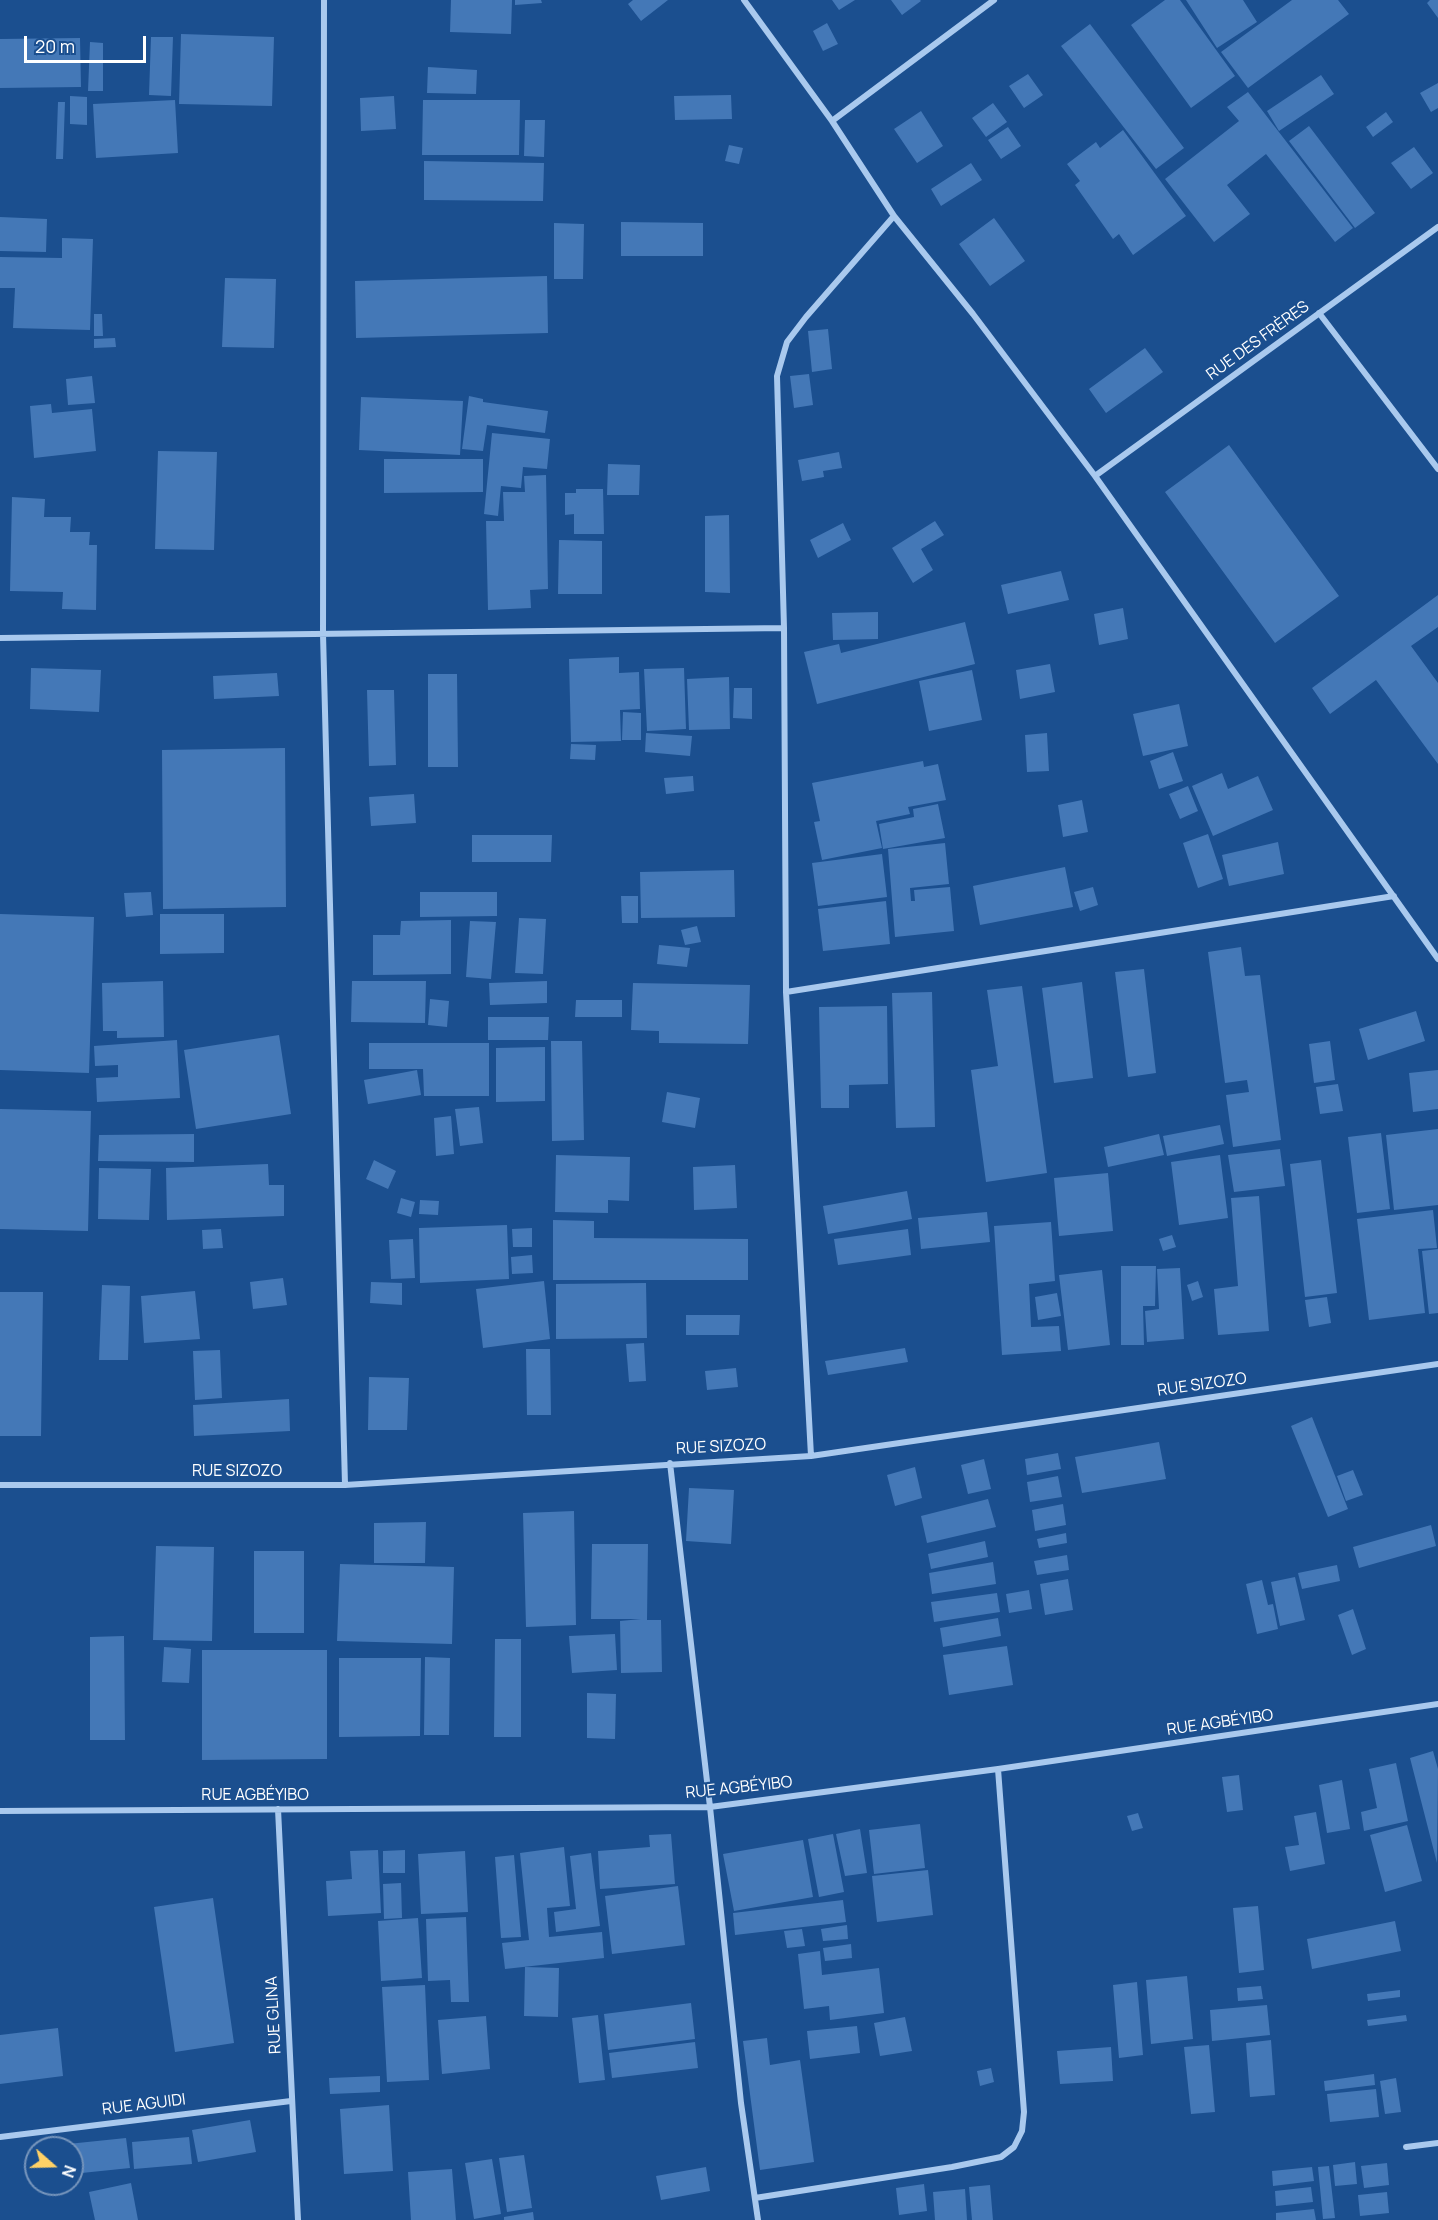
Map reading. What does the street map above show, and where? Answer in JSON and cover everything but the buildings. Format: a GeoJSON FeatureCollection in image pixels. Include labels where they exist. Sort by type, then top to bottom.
{"type":"FeatureCollection","features":[{"type":"Feature","properties":{"kind":"street"},"geometry":{"type":"LineString","coordinates":[[324,0],[323,634],[345,1485]]}},
{"type":"Feature","properties":{"kind":"street"},"geometry":{"type":"LineString","coordinates":[[744,0],[832,122],[894,216],[973,314],[1095,476],[1438,959]]}},
{"type":"Feature","properties":{"kind":"street"},"geometry":{"type":"LineString","coordinates":[[832,122],[994,0]]}},
{"type":"Feature","properties":{"kind":"street"},"geometry":{"type":"LineString","coordinates":[[811,1456],[786,992],[784,628],[777,376],[787,342],[806,316],[894,216]]}},
{"type":"Feature","properties":{"kind":"street","name":"RUE DES FRÈRES"},"geometry":{"type":"LineString","coordinates":[[1095,476],[1438,227]]}},
{"type":"Feature","properties":{"kind":"street"},"geometry":{"type":"LineString","coordinates":[[1319,313],[1438,469]]}},
{"type":"Feature","properties":{"kind":"street"},"geometry":{"type":"LineString","coordinates":[[0,638],[784,628]]}},
{"type":"Feature","properties":{"kind":"street"},"geometry":{"type":"LineString","coordinates":[[786,992],[1394,896]]}},
{"type":"Feature","properties":{"kind":"street","name":"RUE SIZOZO"},"geometry":{"type":"LineString","coordinates":[[0,1485],[345,1485],[811,1456],[1438,1364]]}},
{"type":"Feature","properties":{"kind":"street"},"geometry":{"type":"LineString","coordinates":[[670,1463],[710,1807],[741,2103],[758,2220]]}},
{"type":"Feature","properties":{"kind":"street","name":"RUE AGBÉYIBO"},"geometry":{"type":"LineString","coordinates":[[0,1811],[710,1807],[998,1769],[1438,1704]]}},
{"type":"Feature","properties":{"kind":"street"},"geometry":{"type":"LineString","coordinates":[[755,2198],[972,2163],[1001,2157],[1014,2147],[1022,2131],[1024,2112],[998,1769]]}},
{"type":"Feature","properties":{"kind":"street","name":"RUE GLINA"},"geometry":{"type":"LineString","coordinates":[[278,1809],[298,2220]]}},
{"type":"Feature","properties":{"kind":"street","name":"RUE AGUIDI"},"geometry":{"type":"LineString","coordinates":[[0,2137],[291,2101]]}},
{"type":"Feature","properties":{"kind":"street"},"geometry":{"type":"LineString","coordinates":[[1406,2147],[1438,2144]]}}]}
